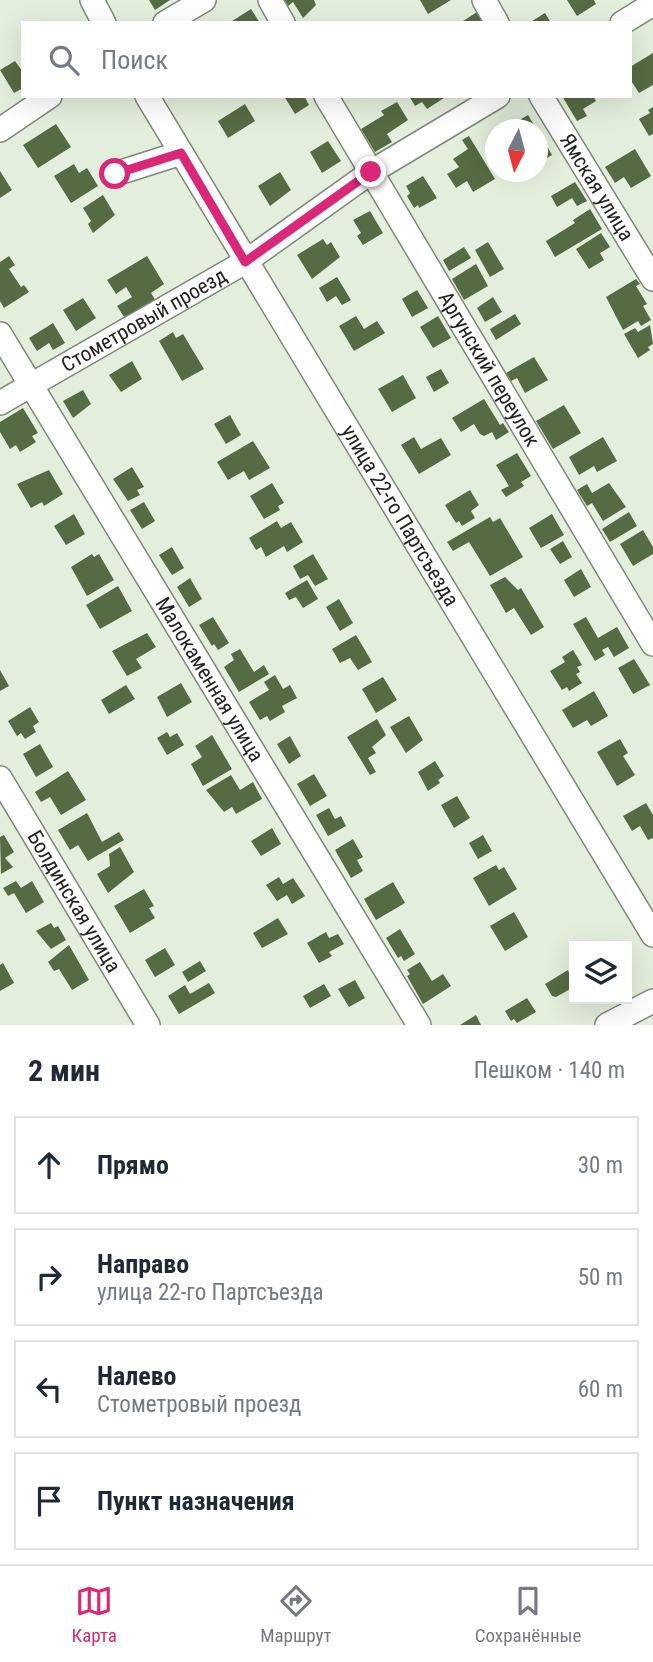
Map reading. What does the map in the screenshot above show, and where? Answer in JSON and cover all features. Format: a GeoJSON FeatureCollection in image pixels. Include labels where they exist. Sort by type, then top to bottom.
{"type":"FeatureCollection","features":[{"type":"Feature","properties":{"kind":"street"},"geometry":{"type":"LineString","coordinates":[[92,0],[103,21]]}},
{"type":"Feature","properties":{"kind":"street"},"geometry":{"type":"LineString","coordinates":[[168,21],[204,0]]}},
{"type":"Feature","properties":{"kind":"street"},"geometry":{"type":"LineString","coordinates":[[270,0],[282,21]]}},
{"type":"Feature","properties":{"kind":"street"},"geometry":{"type":"LineString","coordinates":[[484,0],[496,21]]}},
{"type":"Feature","properties":{"kind":"street"},"geometry":{"type":"LineString","coordinates":[[625,21],[653,4]]}},
{"type":"Feature","properties":{"kind":"street"},"geometry":{"type":"LineString","coordinates":[[0,130],[47,98]]}},
{"type":"Feature","properties":{"kind":"street","name":"улица 22-го Партсъезда"},"geometry":{"type":"LineString","coordinates":[[148,98],[653,934]]}},
{"type":"Feature","properties":{"kind":"street","name":"Аргунский переулок"},"geometry":{"type":"LineString","coordinates":[[328,98],[653,644]]}},
{"type":"Feature","properties":{"kind":"street","name":"Стометровый проезд"},"geometry":{"type":"LineString","coordinates":[[0,403],[245,262],[371,172],[495,98]]}},
{"type":"Feature","properties":{"kind":"street","name":"Ямская улица"},"geometry":{"type":"LineString","coordinates":[[542,98],[653,279]]}},
{"type":"Feature","properties":{"kind":"street"},"geometry":{"type":"LineString","coordinates":[[115,174],[181,153]]}},
{"type":"Feature","properties":{"kind":"street","name":"Малокаменная улица"},"geometry":{"type":"LineString","coordinates":[[0,334],[419,1025]]}},
{"type":"Feature","properties":{"kind":"street","name":"Болдинская улица"},"geometry":{"type":"LineString","coordinates":[[0,778],[148,1025]]}},
{"type":"Feature","properties":{"kind":"street"},"geometry":{"type":"LineString","coordinates":[[607,1025],[653,1001]]}},
{"type":"Feature","properties":{"kind":"building"},"geometry":{"type":"Polygon","coordinates":[[[149,0],[170,0],[155,10],[149,0]]]}},
{"type":"Feature","properties":{"kind":"building"},"geometry":{"type":"Polygon","coordinates":[[[284,0],[314,0],[316,5],[303,18],[293,2],[288,6],[284,0]]]}},
{"type":"Feature","properties":{"kind":"building"},"geometry":{"type":"Polygon","coordinates":[[[420,0],[451,0],[428,14],[420,0]]]}},
{"type":"Feature","properties":{"kind":"building"},"geometry":{"type":"Polygon","coordinates":[[[567,0],[594,0],[596,4],[577,16],[567,0]]]}},
{"type":"Feature","properties":{"kind":"building"},"geometry":{"type":"Polygon","coordinates":[[[251,9],[259,21],[232,21],[251,9]]]}},
{"type":"Feature","properties":{"kind":"building"},"geometry":{"type":"Polygon","coordinates":[[[477,12],[482,21],[463,21],[477,12]]]}},
{"type":"Feature","properties":{"kind":"building"},"geometry":{"type":"Polygon","coordinates":[[[545,13],[550,21],[532,21],[545,13]]]}},
{"type":"Feature","properties":{"kind":"building"},"geometry":{"type":"Polygon","coordinates":[[[653,53],[653,85],[639,93],[632,82],[632,66],[653,53]]]}},
{"type":"Feature","properties":{"kind":"building"},"geometry":{"type":"Polygon","coordinates":[[[15,61],[21,69],[21,89],[14,93],[0,70],[15,61]]]}},
{"type":"Feature","properties":{"kind":"building"},"geometry":{"type":"Polygon","coordinates":[[[285,98],[305,98],[309,105],[295,114],[285,98]]]}},
{"type":"Feature","properties":{"kind":"building"},"geometry":{"type":"Polygon","coordinates":[[[410,98],[444,98],[427,109],[422,102],[415,106],[410,98]]]}},
{"type":"Feature","properties":{"kind":"building"},"geometry":{"type":"Polygon","coordinates":[[[563,98],[594,98],[596,101],[583,109],[587,116],[577,121],[563,98]]]}},
{"type":"Feature","properties":{"kind":"building"},"geometry":{"type":"Polygon","coordinates":[[[397,102],[408,120],[387,134],[392,142],[375,152],[361,129],[384,115],[381,111],[397,102]]]}},
{"type":"Feature","properties":{"kind":"building"},"geometry":{"type":"Polygon","coordinates":[[[245,104],[255,121],[228,138],[218,121],[245,104]]]}},
{"type":"Feature","properties":{"kind":"building"},"geometry":{"type":"Polygon","coordinates":[[[653,107],[653,134],[649,136],[639,119],[650,113],[648,110],[653,107]]]}},
{"type":"Feature","properties":{"kind":"building"},"geometry":{"type":"Polygon","coordinates":[[[56,124],[71,147],[38,168],[23,145],[56,124]]]}},
{"type":"Feature","properties":{"kind":"building"},"geometry":{"type":"Polygon","coordinates":[[[469,136],[485,162],[485,182],[490,182],[473,192],[467,181],[456,188],[447,174],[459,167],[453,159],[468,149],[462,140],[469,136]]]}},
{"type":"Feature","properties":{"kind":"building"},"geometry":{"type":"Polygon","coordinates":[[[328,141],[341,161],[322,173],[310,152],[328,141]]]}},
{"type":"Feature","properties":{"kind":"building"},"geometry":{"type":"Polygon","coordinates":[[[635,149],[651,176],[631,188],[624,177],[615,183],[605,167],[635,149]]]}},
{"type":"Feature","properties":{"kind":"building"},"geometry":{"type":"Polygon","coordinates":[[[74,164],[79,173],[87,168],[98,186],[71,203],[54,176],[74,164]]]}},
{"type":"Feature","properties":{"kind":"building"},"geometry":{"type":"Polygon","coordinates":[[[0,171],[12,190],[0,198],[0,171]]]}},
{"type":"Feature","properties":{"kind":"building"},"geometry":{"type":"Polygon","coordinates":[[[280,172],[291,190],[270,206],[258,186],[280,172]]]}},
{"type":"Feature","properties":{"kind":"building"},"geometry":{"type":"Polygon","coordinates":[[[423,176],[437,198],[414,208],[407,196],[410,193],[406,186],[423,176]]]}},
{"type":"Feature","properties":{"kind":"building"},"geometry":{"type":"Polygon","coordinates":[[[575,182],[587,201],[577,206],[572,198],[557,207],[551,196],[575,182]]]}},
{"type":"Feature","properties":{"kind":"building"},"geometry":{"type":"Polygon","coordinates":[[[103,195],[115,215],[93,233],[88,224],[91,221],[83,208],[103,195]]]}},
{"type":"Feature","properties":{"kind":"building"},"geometry":{"type":"Polygon","coordinates":[[[590,209],[602,229],[555,257],[546,241],[575,223],[573,220],[590,209]]]}},
{"type":"Feature","properties":{"kind":"building"},"geometry":{"type":"Polygon","coordinates":[[[370,211],[383,233],[363,245],[357,236],[361,233],[353,220],[370,211]]]}},
{"type":"Feature","properties":{"kind":"building"},"geometry":{"type":"Polygon","coordinates":[[[601,233],[610,247],[600,253],[604,260],[589,269],[576,249],[601,233]]]}},
{"type":"Feature","properties":{"kind":"building"},"geometry":{"type":"Polygon","coordinates":[[[323,239],[327,245],[331,242],[340,257],[312,279],[297,255],[323,239]]]}},
{"type":"Feature","properties":{"kind":"building"},"geometry":{"type":"Polygon","coordinates":[[[488,242],[504,269],[490,277],[475,250],[488,242]]]}},
{"type":"Feature","properties":{"kind":"building"},"geometry":{"type":"Polygon","coordinates":[[[464,247],[471,258],[449,271],[443,260],[464,247]]]}},
{"type":"Feature","properties":{"kind":"building"},"geometry":{"type":"Polygon","coordinates":[[[9,256],[15,265],[9,269],[21,287],[24,285],[29,292],[4,308],[0,301],[0,262],[9,256]]]}},
{"type":"Feature","properties":{"kind":"building"},"geometry":{"type":"Polygon","coordinates":[[[147,256],[164,284],[151,293],[156,301],[126,320],[117,306],[132,297],[126,287],[116,294],[107,280],[147,256]]]}},
{"type":"Feature","properties":{"kind":"building"},"geometry":{"type":"Polygon","coordinates":[[[476,264],[488,286],[464,300],[452,279],[476,264]]]}},
{"type":"Feature","properties":{"kind":"building"},"geometry":{"type":"Polygon","coordinates":[[[337,277],[351,300],[342,305],[336,296],[327,302],[319,288],[337,277]]]}},
{"type":"Feature","properties":{"kind":"building"},"geometry":{"type":"Polygon","coordinates":[[[636,279],[640,284],[636,286],[647,304],[643,306],[651,320],[641,326],[638,321],[623,330],[606,297],[636,279]]]}},
{"type":"Feature","properties":{"kind":"building"},"geometry":{"type":"Polygon","coordinates":[[[417,290],[428,308],[412,317],[402,299],[417,290]]]}},
{"type":"Feature","properties":{"kind":"building"},"geometry":{"type":"Polygon","coordinates":[[[493,297],[502,312],[485,322],[477,308],[493,297]]]}},
{"type":"Feature","properties":{"kind":"building"},"geometry":{"type":"Polygon","coordinates":[[[83,298],[96,318],[76,331],[63,310],[83,298]]]}},
{"type":"Feature","properties":{"kind":"building"},"geometry":{"type":"Polygon","coordinates":[[[515,314],[521,324],[496,340],[490,329],[515,314]]]}},
{"type":"Feature","properties":{"kind":"building"},"geometry":{"type":"Polygon","coordinates":[[[356,316],[364,329],[377,321],[385,333],[354,351],[339,326],[356,316]]]}},
{"type":"Feature","properties":{"kind":"building"},"geometry":{"type":"Polygon","coordinates":[[[438,316],[451,338],[433,348],[420,327],[438,316]]]}},
{"type":"Feature","properties":{"kind":"building"},"geometry":{"type":"Polygon","coordinates":[[[53,323],[65,343],[53,350],[49,343],[37,351],[29,338],[53,323]]]}},
{"type":"Feature","properties":{"kind":"building"},"geometry":{"type":"Polygon","coordinates":[[[650,325],[653,344],[648,347],[650,350],[638,358],[624,334],[635,328],[638,332],[650,325]]]}},
{"type":"Feature","properties":{"kind":"building"},"geometry":{"type":"Polygon","coordinates":[[[173,332],[176,338],[183,334],[204,369],[182,381],[159,341],[173,332]]]}},
{"type":"Feature","properties":{"kind":"building"},"geometry":{"type":"Polygon","coordinates":[[[534,357],[548,380],[525,393],[517,378],[511,381],[506,373],[534,357]]]}},
{"type":"Feature","properties":{"kind":"building"},"geometry":{"type":"Polygon","coordinates":[[[132,361],[142,379],[121,392],[109,375],[132,361]]]}},
{"type":"Feature","properties":{"kind":"building"},"geometry":{"type":"Polygon","coordinates":[[[441,369],[449,383],[434,392],[426,377],[441,369]]]}},
{"type":"Feature","properties":{"kind":"building"},"geometry":{"type":"Polygon","coordinates":[[[403,375],[416,398],[392,412],[378,389],[403,375]]]}},
{"type":"Feature","properties":{"kind":"building"},"geometry":{"type":"Polygon","coordinates":[[[83,390],[91,404],[73,418],[63,401],[83,390]]]}},
{"type":"Feature","properties":{"kind":"building"},"geometry":{"type":"Polygon","coordinates":[[[484,399],[500,425],[503,423],[509,432],[496,440],[492,432],[484,436],[480,434],[474,424],[461,432],[452,418],[484,399]]]}},
{"type":"Feature","properties":{"kind":"building"},"geometry":{"type":"Polygon","coordinates":[[[564,405],[581,433],[553,449],[536,421],[564,405]]]}},
{"type":"Feature","properties":{"kind":"building"},"geometry":{"type":"Polygon","coordinates":[[[23,408],[38,433],[32,436],[36,442],[20,452],[16,445],[10,449],[0,432],[0,422],[23,408]]]}},
{"type":"Feature","properties":{"kind":"building"},"geometry":{"type":"Polygon","coordinates":[[[230,415],[241,435],[226,444],[214,424],[230,415]]]}},
{"type":"Feature","properties":{"kind":"building"},"geometry":{"type":"Polygon","coordinates":[[[414,437],[421,449],[441,438],[451,455],[419,474],[401,445],[414,437]]]}},
{"type":"Feature","properties":{"kind":"building"},"geometry":{"type":"Polygon","coordinates":[[[603,437],[617,461],[597,472],[594,466],[579,475],[569,457],[603,437]]]}},
{"type":"Feature","properties":{"kind":"building"},"geometry":{"type":"Polygon","coordinates":[[[253,441],[270,468],[249,480],[244,471],[228,480],[217,462],[253,441]]]}},
{"type":"Feature","properties":{"kind":"building"},"geometry":{"type":"Polygon","coordinates":[[[517,453],[531,476],[521,482],[524,486],[506,497],[501,490],[509,486],[496,465],[517,453]]]}},
{"type":"Feature","properties":{"kind":"building"},"geometry":{"type":"Polygon","coordinates":[[[132,467],[144,487],[137,490],[140,495],[128,501],[113,479],[132,467]]]}},
{"type":"Feature","properties":{"kind":"building"},"geometry":{"type":"Polygon","coordinates":[[[49,470],[63,494],[44,506],[42,502],[31,508],[17,484],[49,470]]]}},
{"type":"Feature","properties":{"kind":"building"},"geometry":{"type":"Polygon","coordinates":[[[272,483],[284,503],[278,506],[280,510],[264,519],[250,496],[272,483]]]}},
{"type":"Feature","properties":{"kind":"building"},"geometry":{"type":"Polygon","coordinates":[[[609,483],[626,507],[603,521],[592,503],[587,506],[577,490],[587,484],[592,493],[609,483]]]}},
{"type":"Feature","properties":{"kind":"building"},"geometry":{"type":"Polygon","coordinates":[[[470,490],[479,505],[471,511],[475,518],[462,526],[459,521],[456,523],[445,505],[470,490]]]}},
{"type":"Feature","properties":{"kind":"building"},"geometry":{"type":"Polygon","coordinates":[[[144,502],[155,521],[142,529],[130,510],[144,502]]]}},
{"type":"Feature","properties":{"kind":"building"},"geometry":{"type":"Polygon","coordinates":[[[629,512],[637,526],[610,542],[602,529],[629,512]]]}},
{"type":"Feature","properties":{"kind":"building"},"geometry":{"type":"Polygon","coordinates":[[[74,514],[85,534],[66,545],[54,526],[74,514]]]}},
{"type":"Feature","properties":{"kind":"building"},"geometry":{"type":"Polygon","coordinates":[[[552,514],[564,535],[541,548],[529,528],[552,514]]]}},
{"type":"Feature","properties":{"kind":"building"},"geometry":{"type":"Polygon","coordinates":[[[490,517],[493,522],[500,518],[523,557],[490,576],[469,542],[453,551],[447,542],[490,517]]]}},
{"type":"Feature","properties":{"kind":"building"},"geometry":{"type":"Polygon","coordinates":[[[277,521],[281,528],[291,522],[303,542],[287,552],[284,546],[266,557],[261,547],[256,550],[249,538],[277,521]]]}},
{"type":"Feature","properties":{"kind":"building"},"geometry":{"type":"Polygon","coordinates":[[[643,530],[653,547],[653,554],[633,566],[620,544],[643,530]]]}},
{"type":"Feature","properties":{"kind":"building"},"geometry":{"type":"Polygon","coordinates":[[[563,541],[572,557],[560,564],[550,549],[563,541]]]}},
{"type":"Feature","properties":{"kind":"building"},"geometry":{"type":"Polygon","coordinates":[[[172,547],[184,568],[172,575],[159,555],[172,547]]]}},
{"type":"Feature","properties":{"kind":"building"},"geometry":{"type":"Polygon","coordinates":[[[92,554],[94,557],[99,554],[114,580],[87,596],[71,567],[92,554]]]}},
{"type":"Feature","properties":{"kind":"building"},"geometry":{"type":"Polygon","coordinates":[[[313,554],[328,579],[315,586],[308,575],[300,579],[293,566],[313,554]]]}},
{"type":"Feature","properties":{"kind":"building"},"geometry":{"type":"Polygon","coordinates":[[[581,569],[591,587],[574,597],[564,580],[581,569]]]}},
{"type":"Feature","properties":{"kind":"building"},"geometry":{"type":"Polygon","coordinates":[[[505,577],[518,590],[521,588],[544,627],[531,635],[514,608],[506,613],[490,585],[505,577]]]}},
{"type":"Feature","properties":{"kind":"building"},"geometry":{"type":"Polygon","coordinates":[[[190,578],[202,599],[189,607],[177,587],[190,578]]]}},
{"type":"Feature","properties":{"kind":"building"},"geometry":{"type":"Polygon","coordinates":[[[307,580],[318,599],[303,608],[296,597],[289,600],[285,593],[307,580]]]}},
{"type":"Feature","properties":{"kind":"building"},"geometry":{"type":"Polygon","coordinates":[[[118,586],[132,611],[100,629],[86,605],[118,586]]]}},
{"type":"Feature","properties":{"kind":"building"},"geometry":{"type":"Polygon","coordinates":[[[339,599],[353,623],[340,631],[326,607],[339,599]]]}},
{"type":"Feature","properties":{"kind":"building"},"geometry":{"type":"Polygon","coordinates":[[[213,617],[229,643],[218,650],[214,644],[212,646],[199,625],[213,617]]]}},
{"type":"Feature","properties":{"kind":"building"},"geometry":{"type":"Polygon","coordinates":[[[586,617],[598,638],[617,627],[629,648],[614,657],[608,647],[602,650],[605,655],[595,661],[573,624],[586,617]]]}},
{"type":"Feature","properties":{"kind":"building"},"geometry":{"type":"Polygon","coordinates":[[[147,633],[156,647],[136,659],[142,668],[127,676],[112,651],[147,633]]]}},
{"type":"Feature","properties":{"kind":"building"},"geometry":{"type":"Polygon","coordinates":[[[356,635],[372,662],[358,670],[350,658],[340,663],[332,649],[356,635]]]}},
{"type":"Feature","properties":{"kind":"building"},"geometry":{"type":"Polygon","coordinates":[[[240,649],[254,672],[264,665],[269,674],[239,692],[224,667],[234,660],[231,654],[240,649]]]}},
{"type":"Feature","properties":{"kind":"building"},"geometry":{"type":"Polygon","coordinates":[[[573,650],[582,665],[577,667],[580,672],[576,674],[582,683],[569,691],[567,687],[562,690],[550,671],[565,662],[562,657],[573,650]]]}},
{"type":"Feature","properties":{"kind":"building"},"geometry":{"type":"Polygon","coordinates":[[[634,659],[650,685],[633,694],[618,668],[634,659]]]}},
{"type":"Feature","properties":{"kind":"building"},"geometry":{"type":"Polygon","coordinates":[[[0,670],[9,686],[0,691],[0,670]]]}},
{"type":"Feature","properties":{"kind":"building"},"geometry":{"type":"Polygon","coordinates":[[[275,675],[283,689],[290,685],[297,698],[282,706],[285,712],[270,721],[267,716],[260,720],[249,702],[269,690],[264,682],[275,675]]]}},
{"type":"Feature","properties":{"kind":"building"},"geometry":{"type":"Polygon","coordinates":[[[383,677],[397,700],[376,713],[362,689],[383,677]]]}},
{"type":"Feature","properties":{"kind":"building"},"geometry":{"type":"Polygon","coordinates":[[[181,683],[192,702],[167,717],[157,697],[181,683]]]}},
{"type":"Feature","properties":{"kind":"building"},"geometry":{"type":"Polygon","coordinates":[[[126,685],[135,699],[109,714],[101,700],[126,685]]]}},
{"type":"Feature","properties":{"kind":"building"},"geometry":{"type":"Polygon","coordinates":[[[594,691],[608,716],[591,726],[587,720],[573,728],[562,710],[594,691]]]}},
{"type":"Feature","properties":{"kind":"building"},"geometry":{"type":"Polygon","coordinates":[[[30,707],[39,722],[33,726],[36,732],[25,739],[21,733],[17,736],[8,721],[30,707]]]}},
{"type":"Feature","properties":{"kind":"building"},"geometry":{"type":"Polygon","coordinates":[[[409,716],[423,740],[406,753],[390,727],[409,716]]]}},
{"type":"Feature","properties":{"kind":"building"},"geometry":{"type":"Polygon","coordinates":[[[377,719],[386,735],[372,747],[376,753],[368,758],[376,772],[370,775],[347,737],[377,719]]]}},
{"type":"Feature","properties":{"kind":"building"},"geometry":{"type":"Polygon","coordinates":[[[167,732],[170,737],[177,733],[184,745],[167,755],[157,738],[167,732]]]}},
{"type":"Feature","properties":{"kind":"building"},"geometry":{"type":"Polygon","coordinates":[[[212,735],[232,769],[203,786],[191,764],[202,757],[195,746],[212,735]]]}},
{"type":"Feature","properties":{"kind":"building"},"geometry":{"type":"Polygon","coordinates":[[[290,736],[301,756],[289,764],[277,744],[290,736]]]}},
{"type":"Feature","properties":{"kind":"building"},"geometry":{"type":"Polygon","coordinates":[[[620,739],[628,753],[623,756],[635,775],[617,786],[597,752],[620,739]]]}},
{"type":"Feature","properties":{"kind":"building"},"geometry":{"type":"Polygon","coordinates":[[[40,744],[53,767],[36,777],[23,754],[40,744]]]}},
{"type":"Feature","properties":{"kind":"building"},"geometry":{"type":"Polygon","coordinates":[[[435,761],[444,776],[438,780],[440,783],[428,791],[418,772],[435,761]]]}},
{"type":"Feature","properties":{"kind":"building"},"geometry":{"type":"Polygon","coordinates":[[[68,771],[86,800],[61,815],[50,797],[41,802],[35,792],[68,771]]]}},
{"type":"Feature","properties":{"kind":"building"},"geometry":{"type":"Polygon","coordinates":[[[314,774],[327,796],[310,806],[297,784],[314,774]]]}},
{"type":"Feature","properties":{"kind":"building"},"geometry":{"type":"Polygon","coordinates":[[[231,775],[240,790],[253,782],[262,799],[236,814],[232,807],[224,812],[206,790],[231,775]]]}},
{"type":"Feature","properties":{"kind":"building"},"geometry":{"type":"Polygon","coordinates":[[[457,796],[470,818],[454,828],[441,805],[457,796]]]}},
{"type":"Feature","properties":{"kind":"building"},"geometry":{"type":"Polygon","coordinates":[[[646,803],[653,815],[653,838],[648,840],[640,826],[632,831],[623,816],[646,803]]]}},
{"type":"Feature","properties":{"kind":"building"},"geometry":{"type":"Polygon","coordinates":[[[329,808],[335,819],[341,816],[346,826],[328,836],[316,815],[329,808]]]}},
{"type":"Feature","properties":{"kind":"building"},"geometry":{"type":"Polygon","coordinates":[[[87,813],[102,842],[119,832],[124,840],[88,861],[78,845],[70,850],[58,830],[87,813]]]}},
{"type":"Feature","properties":{"kind":"building"},"geometry":{"type":"Polygon","coordinates":[[[272,828],[281,844],[261,856],[251,841],[272,828]]]}},
{"type":"Feature","properties":{"kind":"building"},"geometry":{"type":"Polygon","coordinates":[[[4,835],[14,852],[5,858],[13,867],[1,874],[0,837],[4,835]]]}},
{"type":"Feature","properties":{"kind":"building"},"geometry":{"type":"Polygon","coordinates":[[[483,835],[492,851],[478,859],[469,843],[483,835]]]}},
{"type":"Feature","properties":{"kind":"building"},"geometry":{"type":"Polygon","coordinates":[[[353,839],[363,857],[357,860],[363,871],[351,878],[335,850],[353,839]]]}},
{"type":"Feature","properties":{"kind":"building"},"geometry":{"type":"Polygon","coordinates":[[[120,847],[134,872],[108,893],[97,874],[110,866],[109,854],[120,847]]]}},
{"type":"Feature","properties":{"kind":"building"},"geometry":{"type":"Polygon","coordinates":[[[496,865],[499,870],[504,867],[517,889],[489,906],[473,878],[496,865]]]}},
{"type":"Feature","properties":{"kind":"building"},"geometry":{"type":"Polygon","coordinates":[[[279,877],[283,884],[293,878],[305,896],[292,904],[287,895],[277,901],[266,885],[279,877]]]}},
{"type":"Feature","properties":{"kind":"building"},"geometry":{"type":"Polygon","coordinates":[[[16,881],[21,888],[32,881],[44,902],[26,913],[14,893],[8,896],[3,888],[16,881]]]}},
{"type":"Feature","properties":{"kind":"building"},"geometry":{"type":"Polygon","coordinates":[[[393,882],[405,903],[376,920],[364,899],[393,882]]]}},
{"type":"Feature","properties":{"kind":"building"},"geometry":{"type":"Polygon","coordinates":[[[144,889],[154,906],[149,908],[155,918],[130,933],[114,906],[144,889]]]}},
{"type":"Feature","properties":{"kind":"building"},"geometry":{"type":"Polygon","coordinates":[[[514,912],[528,937],[505,951],[490,926],[514,912]]]}},
{"type":"Feature","properties":{"kind":"building"},"geometry":{"type":"Polygon","coordinates":[[[278,918],[288,934],[262,948],[253,933],[278,918]]]}},
{"type":"Feature","properties":{"kind":"building"},"geometry":{"type":"Polygon","coordinates":[[[51,923],[54,928],[58,926],[66,940],[51,949],[36,931],[51,923]]]}},
{"type":"Feature","properties":{"kind":"building"},"geometry":{"type":"Polygon","coordinates":[[[400,929],[415,954],[404,961],[401,956],[398,958],[386,938],[400,929]]]}},
{"type":"Feature","properties":{"kind":"building"},"geometry":{"type":"Polygon","coordinates":[[[326,932],[329,938],[338,934],[344,944],[329,952],[332,956],[319,963],[307,943],[326,932]]]}},
{"type":"Feature","properties":{"kind":"building"},"geometry":{"type":"Polygon","coordinates":[[[69,945],[89,980],[72,990],[59,969],[54,971],[48,962],[69,945]]]}},
{"type":"Feature","properties":{"kind":"building"},"geometry":{"type":"Polygon","coordinates":[[[165,948],[175,965],[155,977],[145,960],[165,948]]]}},
{"type":"Feature","properties":{"kind":"building"},"geometry":{"type":"Polygon","coordinates":[[[200,961],[206,971],[188,982],[182,972],[200,961]]]}},
{"type":"Feature","properties":{"kind":"building"},"geometry":{"type":"Polygon","coordinates":[[[420,962],[432,981],[443,974],[451,986],[423,1004],[407,976],[410,974],[407,970],[420,962]]]}},
{"type":"Feature","properties":{"kind":"building"},"geometry":{"type":"Polygon","coordinates":[[[3,963],[14,983],[0,991],[0,965],[3,963]]]}},
{"type":"Feature","properties":{"kind":"building"},"geometry":{"type":"Polygon","coordinates":[[[568,970],[569,990],[556,997],[552,996],[545,984],[568,970]]]}},
{"type":"Feature","properties":{"kind":"building"},"geometry":{"type":"Polygon","coordinates":[[[355,980],[365,998],[349,1007],[338,989],[355,980]]]}},
{"type":"Feature","properties":{"kind":"building"},"geometry":{"type":"Polygon","coordinates":[[[209,983],[215,993],[179,1014],[168,996],[185,985],[190,994],[209,983]]]}},
{"type":"Feature","properties":{"kind":"building"},"geometry":{"type":"Polygon","coordinates":[[[324,984],[331,996],[310,1008],[303,996],[324,984]]]}},
{"type":"Feature","properties":{"kind":"building"},"geometry":{"type":"Polygon","coordinates":[[[527,998],[536,1012],[517,1023],[514,1019],[511,1021],[505,1011],[527,998]]]}},
{"type":"Feature","properties":{"kind":"building"},"geometry":{"type":"Polygon","coordinates":[[[476,1015],[481,1025],[460,1025],[476,1015]]]}},
{"type":"Feature","properties":{"kind":"route"},"geometry":{"type":"LineString","coordinates":[[115,174],[181,153],[245,262],[371,172]]}}]}
